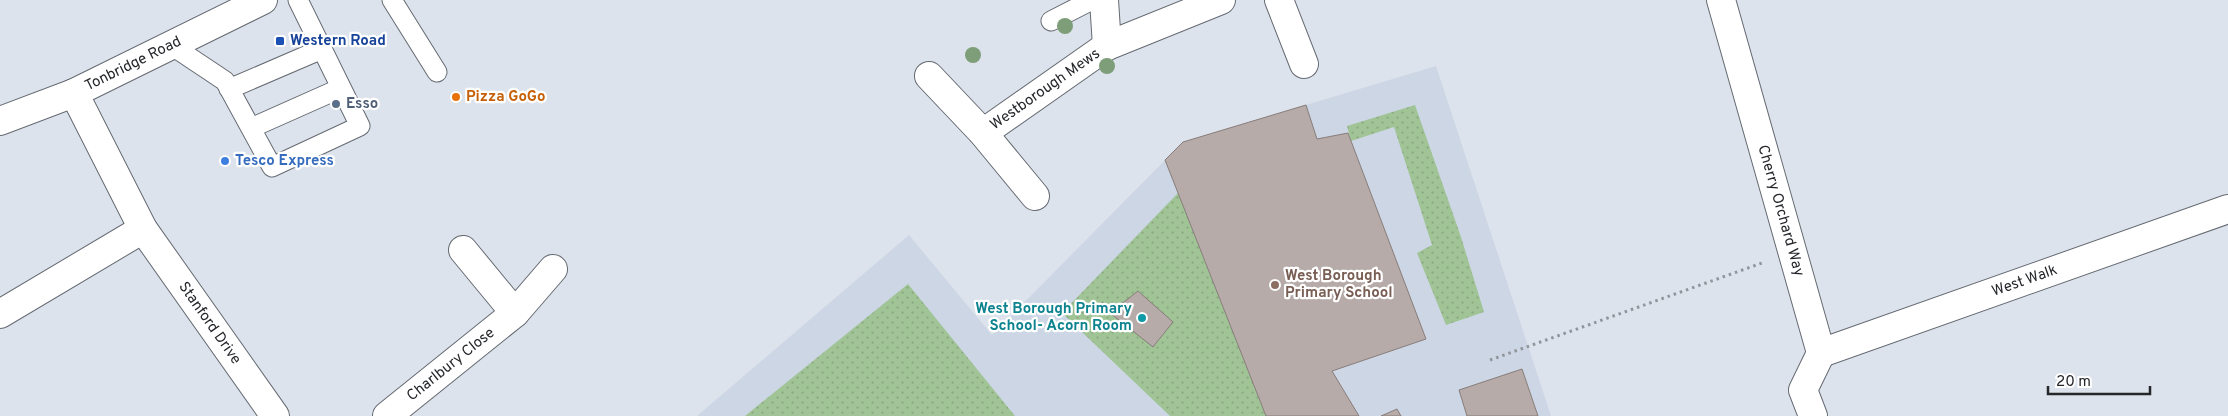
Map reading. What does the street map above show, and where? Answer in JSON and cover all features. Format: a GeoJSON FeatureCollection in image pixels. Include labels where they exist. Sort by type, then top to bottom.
{"type":"FeatureCollection","features":[{"type":"Feature","properties":{"kind":"street","name":"Tonbridge Road"},"geometry":{"type":"LineString","coordinates":[[0,121],[74,93],[263,0]]}},
{"type":"Feature","properties":{"kind":"street","name":"Westborough Mews"},"geometry":{"type":"LineString","coordinates":[[1104,0],[1107,46]]}},
{"type":"Feature","properties":{"kind":"street","name":"Westborough Mews"},"geometry":{"type":"LineString","coordinates":[[983,133],[1107,46],[1221,0]]}},
{"type":"Feature","properties":{"kind":"street"},"geometry":{"type":"LineString","coordinates":[[1280,0],[1304,64]]}},
{"type":"Feature","properties":{"kind":"street","name":"Cherry Orchard Way"},"geometry":{"type":"LineString","coordinates":[[1721,0],[1821,353]]}},
{"type":"Feature","properties":{"kind":"street","name":"Westborough Mews"},"geometry":{"type":"LineString","coordinates":[[929,76],[983,133],[1035,196]]}},
{"type":"Feature","properties":{"kind":"street","name":"Stanford Drive"},"geometry":{"type":"LineString","coordinates":[[74,93],[143,229],[275,416]]}},
{"type":"Feature","properties":{"kind":"street","name":"West Walk"},"geometry":{"type":"LineString","coordinates":[[1821,353],[2228,209]]}},
{"type":"Feature","properties":{"kind":"street"},"geometry":{"type":"LineString","coordinates":[[0,314],[143,229]]}},
{"type":"Feature","properties":{"kind":"street"},"geometry":{"type":"LineString","coordinates":[[464,250],[515,313]]}},
{"type":"Feature","properties":{"kind":"street","name":"Charlbury Close"},"geometry":{"type":"LineString","coordinates":[[387,416],[515,313],[553,269]]}},
{"type":"Feature","properties":{"kind":"street"},"geometry":{"type":"LineString","coordinates":[[1813,416],[1803,390],[1821,353]]}},
{"type":"Feature","properties":{"kind":"lane"},"geometry":{"type":"LineString","coordinates":[[171,45],[226,81],[272,167],[360,126],[298,0]]}},
{"type":"Feature","properties":{"kind":"lane"},"geometry":{"type":"LineString","coordinates":[[392,0],[437,72]]}},
{"type":"Feature","properties":{"kind":"lane"},"geometry":{"type":"LineString","coordinates":[[1051,21],[1092,0]]}},
{"type":"Feature","properties":{"kind":"lane"},"geometry":{"type":"LineString","coordinates":[[229,88],[322,49]]}},
{"type":"Feature","properties":{"kind":"lane"},"geometry":{"type":"LineString","coordinates":[[251,128],[341,88]]}},
{"type":"Feature","properties":{"kind":"path"},"geometry":{"type":"LineString","coordinates":[[1490,360],[1793,252]]}},
{"type":"Feature","properties":{"kind":"shaded area","name":"West Borough Primary School"},"geometry":{"type":"Polygon","coordinates":[[[1436,66],[1551,416],[697,416],[909,235],[992,335],[1183,142],[1436,66]]]}},
{"type":"Feature","properties":{"kind":"green space"},"geometry":{"type":"Polygon","coordinates":[[[1415,105],[1461,237],[1484,312],[1446,325],[1417,253],[1432,245],[1394,127],[1351,141],[1347,126],[1415,105]]]}},
{"type":"Feature","properties":{"kind":"green space"},"geometry":{"type":"Polygon","coordinates":[[[1178,193],[1266,416],[1170,416],[1062,313],[1178,193]]]}},
{"type":"Feature","properties":{"kind":"green space"},"geometry":{"type":"Polygon","coordinates":[[[908,284],[1015,416],[745,416],[908,284]]]}},
{"type":"Feature","properties":{"kind":"building","name":"West Borough Primary School"},"geometry":{"type":"Polygon","coordinates":[[[1306,105],[1317,139],[1348,133],[1426,339],[1332,371],[1359,416],[1266,416],[1165,160],[1183,142],[1306,105]]]}},
{"type":"Feature","properties":{"kind":"building","name":"West Borough Primary School- Acorn Room"},"geometry":{"type":"Polygon","coordinates":[[[1138,291],[1173,322],[1153,347],[1110,313],[1138,291]]]}},
{"type":"Feature","properties":{"kind":"building"},"geometry":{"type":"Polygon","coordinates":[[[1522,369],[1538,416],[1467,416],[1459,390],[1522,369]]]}},
{"type":"Feature","properties":{"kind":"building"},"geometry":{"type":"Polygon","coordinates":[[[1397,409],[1401,416],[1381,416],[1397,409]]]}},
{"type":"Feature","properties":{"kind":"place","name":"Western Road"},"geometry":{"type":"Point","coordinates":[280,41]}},
{"type":"Feature","properties":{"kind":"place","name":"Pizza GoGo"},"geometry":{"type":"Point","coordinates":[456,97]}},
{"type":"Feature","properties":{"kind":"place","name":"Esso"},"geometry":{"type":"Point","coordinates":[336,104]}},
{"type":"Feature","properties":{"kind":"place","name":"Tesco Express"},"geometry":{"type":"Point","coordinates":[225,161]}},
{"type":"Feature","properties":{"kind":"place","name":"West Borough Primary School"},"geometry":{"type":"Point","coordinates":[1275,285]}},
{"type":"Feature","properties":{"kind":"place","name":"West Borough Primary School- Acorn Room"},"geometry":{"type":"Point","coordinates":[1142,318]}}]}
